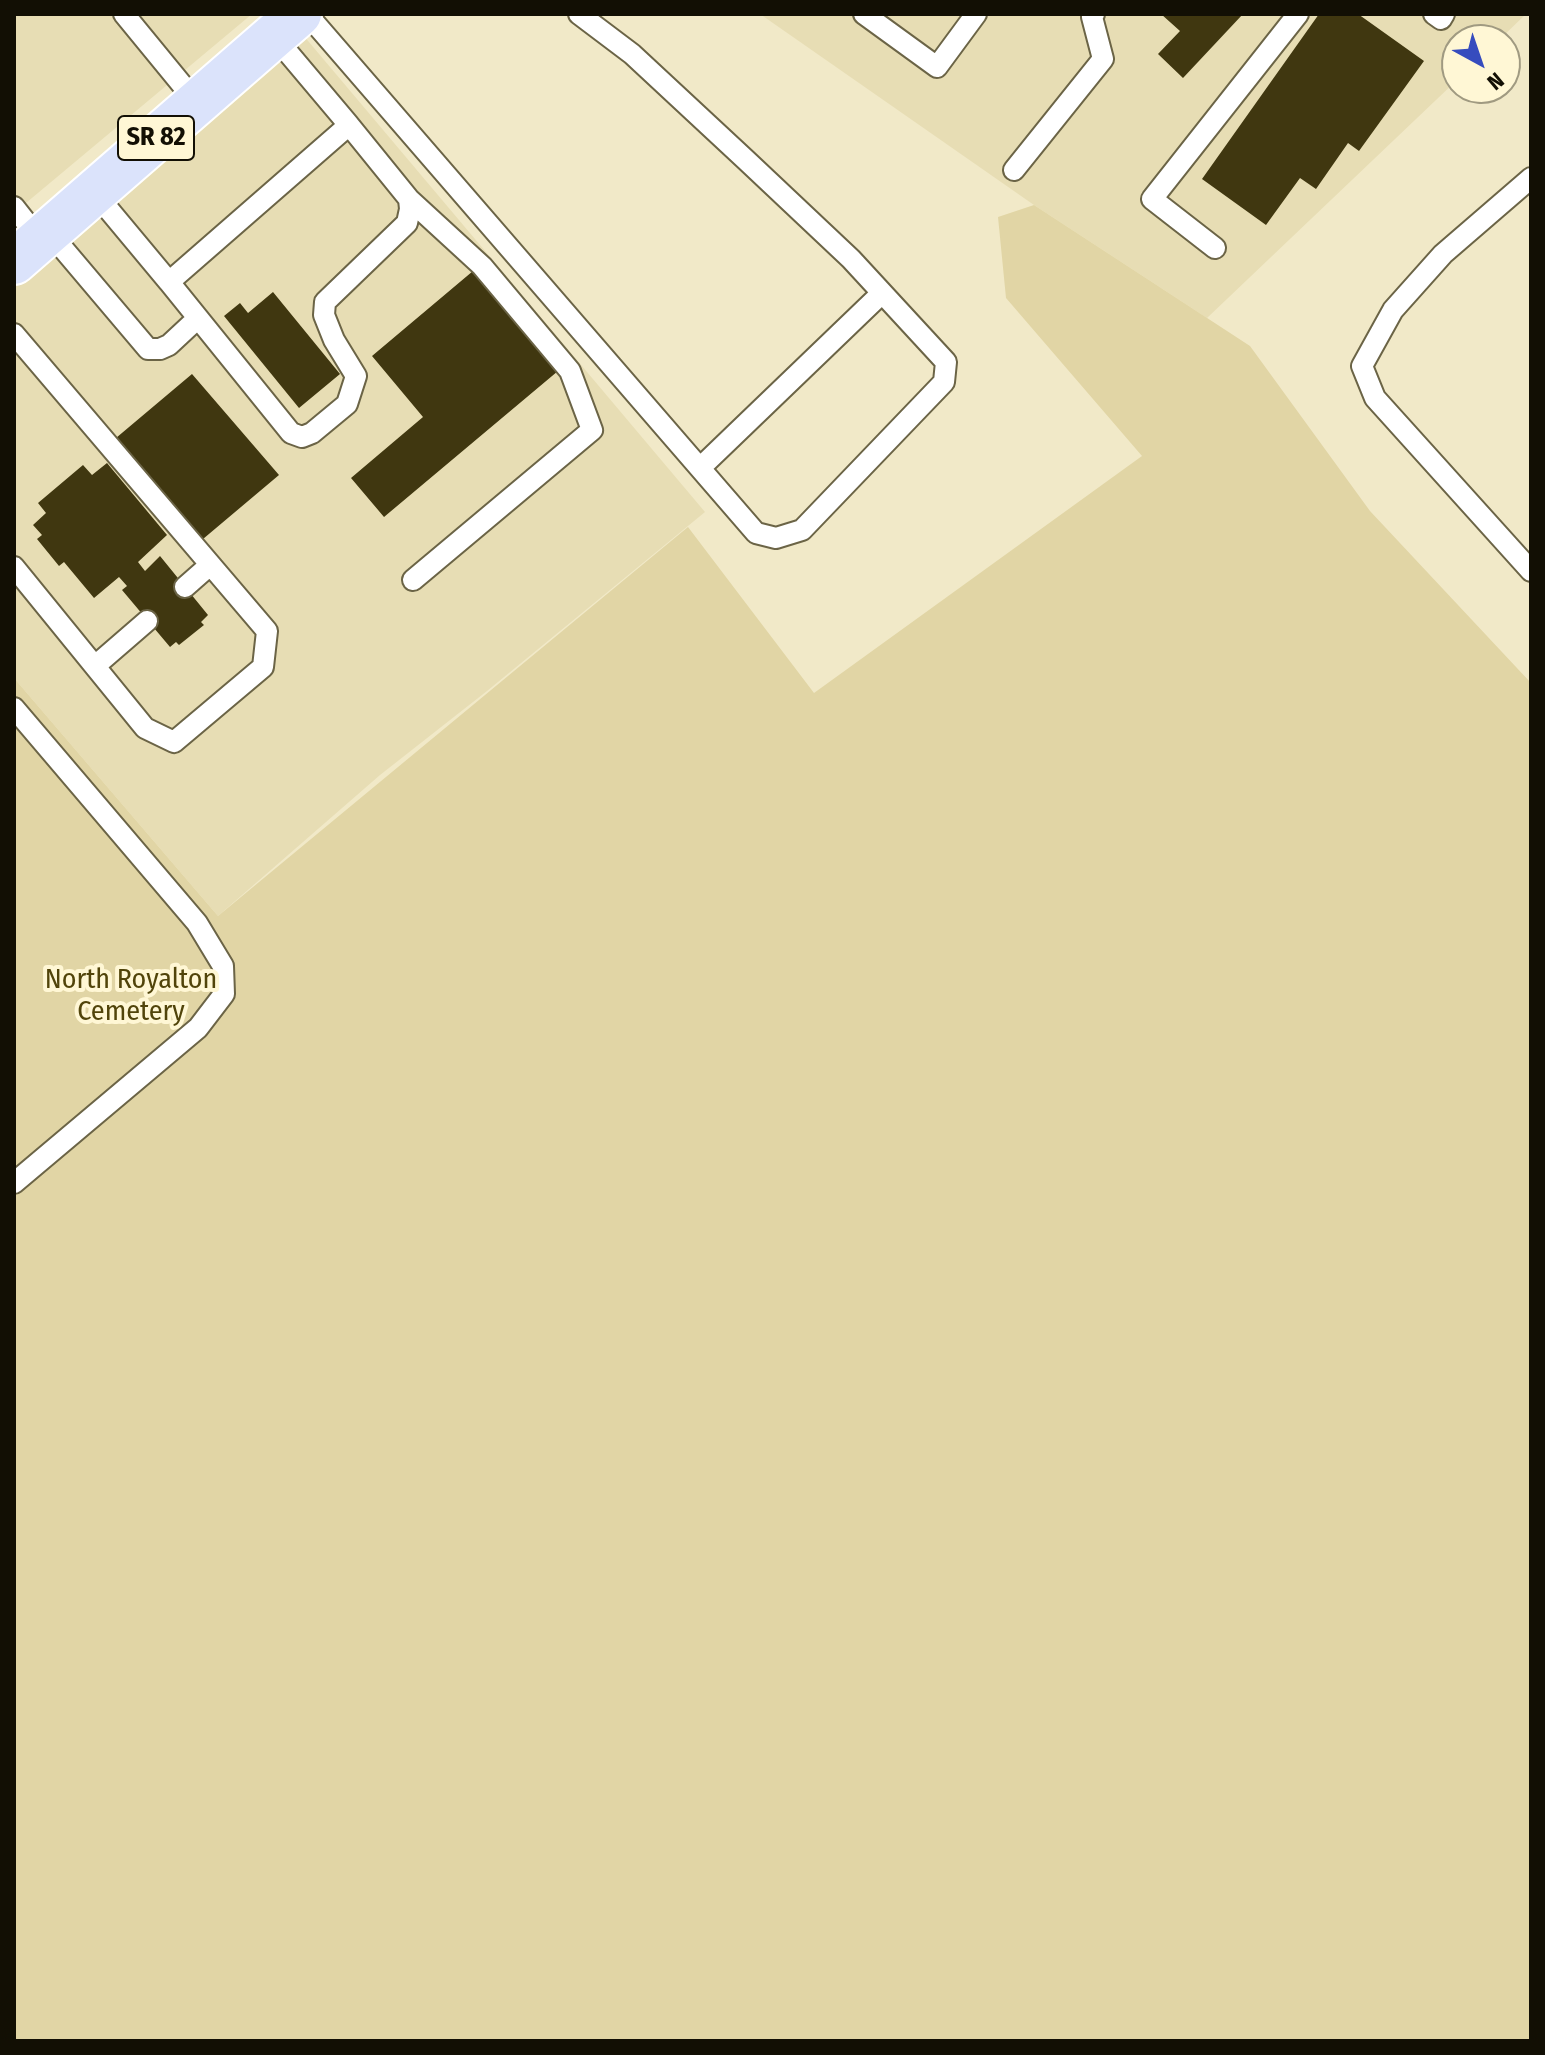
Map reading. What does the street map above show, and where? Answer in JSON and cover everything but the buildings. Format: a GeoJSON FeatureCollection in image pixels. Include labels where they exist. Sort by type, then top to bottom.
{"type":"FeatureCollection","features":[{"type":"Feature","properties":{"kind":"main road","name":"SR 82"},"geometry":{"type":"LineString","coordinates":[[29,235],[94,192],[293,21]]}},
{"type":"Feature","properties":{"kind":"lane"},"geometry":{"type":"LineString","coordinates":[[124,14],[197,103]]}},
{"type":"Feature","properties":{"kind":"lane"},"geometry":{"type":"LineString","coordinates":[[293,21],[756,533],[776,538],[802,530],[944,382],[946,362],[851,259],[632,54],[579,14]]}},
{"type":"Feature","properties":{"kind":"lane"},"geometry":{"type":"LineString","coordinates":[[864,14],[937,67],[976,14]]}},
{"type":"Feature","properties":{"kind":"lane"},"geometry":{"type":"LineString","coordinates":[[1014,170],[1103,59],[1092,17],[1094,14]]}},
{"type":"Feature","properties":{"kind":"lane"},"geometry":{"type":"LineString","coordinates":[[1215,248],[1152,199],[1298,14]]}},
{"type":"Feature","properties":{"kind":"lane"},"geometry":{"type":"LineString","coordinates":[[1434,14],[1441,19],[1444,14]]}},
{"type":"Feature","properties":{"kind":"lane"},"geometry":{"type":"LineString","coordinates":[[293,21],[349,125],[409,199],[482,266],[570,371],[592,430],[413,580]]}},
{"type":"Feature","properties":{"kind":"lane"},"geometry":{"type":"LineString","coordinates":[[169,282],[349,125]]}},
{"type":"Feature","properties":{"kind":"lane"},"geometry":{"type":"LineString","coordinates":[[1531,178],[1443,254],[1393,310],[1362,366],[1375,398],[1531,571]]}},
{"type":"Feature","properties":{"kind":"lane"},"geometry":{"type":"LineString","coordinates":[[94,192],[291,433],[302,437],[312,433],[347,404],[356,376],[334,340],[324,315],[325,302],[407,223],[409,199]]}},
{"type":"Feature","properties":{"kind":"lane"},"geometry":{"type":"LineString","coordinates":[[29,235],[148,349],[169,345],[198,318]]}},
{"type":"Feature","properties":{"kind":"lane"},"geometry":{"type":"LineString","coordinates":[[700,468],[882,293]]}},
{"type":"Feature","properties":{"kind":"lane"},"geometry":{"type":"LineString","coordinates":[[14,334],[267,631],[263,667],[174,742],[145,728],[14,567]]}},
{"type":"Feature","properties":{"kind":"lane"},"geometry":{"type":"LineString","coordinates":[[185,587],[210,565]]}},
{"type":"Feature","properties":{"kind":"lane"},"geometry":{"type":"LineString","coordinates":[[95,666],[147,621]]}},
{"type":"Feature","properties":{"kind":"lane"},"geometry":{"type":"LineString","coordinates":[[14,708],[197,923],[223,966],[224,994],[198,1028],[14,1183]]}},
{"type":"Feature","properties":{"kind":"shaded area"},"geometry":{"type":"Polygon","coordinates":[[[14,14],[252,14],[14,213],[14,14]]]}},
{"type":"Feature","properties":{"kind":"shaded area"},"geometry":{"type":"Polygon","coordinates":[[[760,14],[1526,14],[1516,24],[1441,24],[1441,95],[1207,318],[1034,205],[760,14]]]}},
{"type":"Feature","properties":{"kind":"shaded area"},"geometry":{"type":"Polygon","coordinates":[[[298,29],[705,512],[380,775],[218,916],[14,678],[14,279],[298,29]]]}},
{"type":"Feature","properties":{"kind":"green space","name":"North Royalton Cemetery"},"geometry":{"type":"Polygon","coordinates":[[[1034,205],[1250,346],[1370,511],[1531,683],[1531,2041],[14,2041],[14,678],[218,916],[688,527],[814,693],[1142,456],[1006,298],[998,217],[1034,205]]]}}]}
